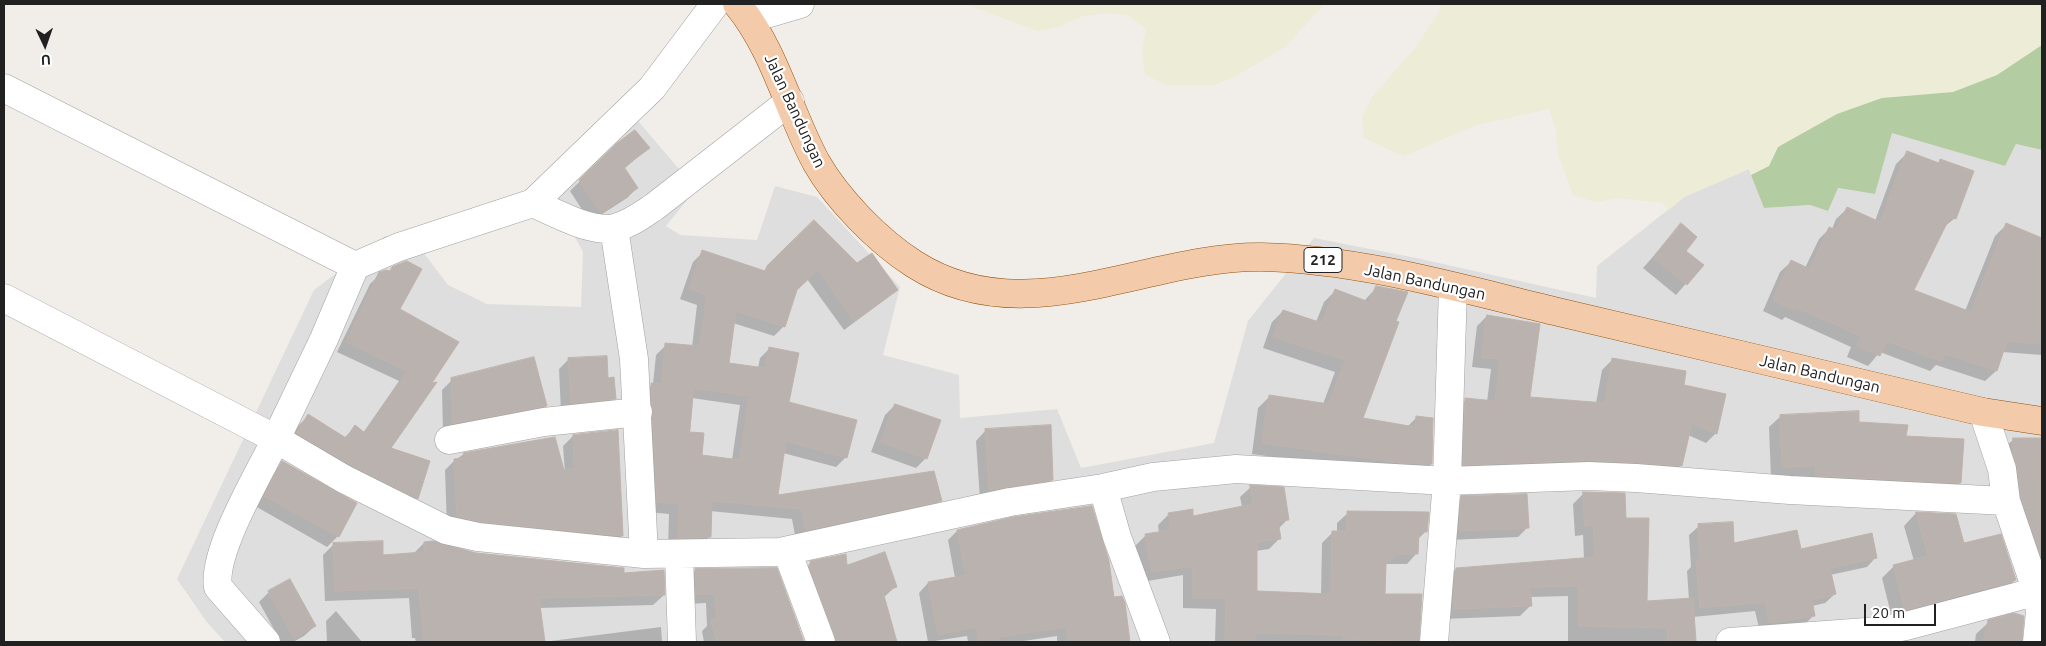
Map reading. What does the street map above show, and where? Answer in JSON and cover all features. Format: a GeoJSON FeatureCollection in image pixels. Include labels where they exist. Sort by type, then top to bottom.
{"type":"FeatureCollection","features":[{"type":"Feature","properties":{"kind":"main road","name":"Jalan Bandungan"},"geometry":{"type":"LineString","coordinates":[[743,11],[790,101],[817,163],[838,192],[876,235],[916,265],[960,285],[1010,294],[1058,292],[1223,259],[1258,257],[1322,260],[1453,287],[1983,412],[2042,421]]}},
{"type":"Feature","properties":{"kind":"street"},"geometry":{"type":"LineString","coordinates":[[266,642],[218,587],[216,576],[230,535],[324,339],[355,266],[399,247],[533,203],[652,88],[716,4]]}},
{"type":"Feature","properties":{"kind":"street"},"geometry":{"type":"LineString","coordinates":[[743,11],[800,4]]}},
{"type":"Feature","properties":{"kind":"street"},"geometry":{"type":"LineString","coordinates":[[4,88],[355,266]]}},
{"type":"Feature","properties":{"kind":"street"},"geometry":{"type":"LineString","coordinates":[[533,203],[582,224],[614,228],[632,221],[654,207],[790,101]]}},
{"type":"Feature","properties":{"kind":"street"},"geometry":{"type":"LineString","coordinates":[[614,228],[634,359],[644,554]]}},
{"type":"Feature","properties":{"kind":"street"},"geometry":{"type":"LineString","coordinates":[[1434,642],[1447,481],[1453,287]]}},
{"type":"Feature","properties":{"kind":"street"},"geometry":{"type":"LineString","coordinates":[[4,298],[276,439],[344,479],[446,530],[478,537],[644,554],[787,551],[1010,502],[1103,488],[1153,477],[1236,469],[1447,481],[1589,476],[1790,490],[2006,501]]}},
{"type":"Feature","properties":{"kind":"street"},"geometry":{"type":"LineString","coordinates":[[449,440],[544,422],[638,412]]}},
{"type":"Feature","properties":{"kind":"street"},"geometry":{"type":"LineString","coordinates":[[1983,412],[2002,469],[2006,501],[2040,591],[2037,642]]}},
{"type":"Feature","properties":{"kind":"street"},"geometry":{"type":"LineString","coordinates":[[1103,488],[1116,538],[1156,642]]}},
{"type":"Feature","properties":{"kind":"street"},"geometry":{"type":"LineString","coordinates":[[787,551],[821,642]]}},
{"type":"Feature","properties":{"kind":"street"},"geometry":{"type":"LineString","coordinates":[[679,554],[682,642]]}},
{"type":"Feature","properties":{"kind":"street"},"geometry":{"type":"LineString","coordinates":[[1730,642],[1880,631],[2040,591]]}},
{"type":"Feature","properties":{"kind":"shaded area"},"geometry":{"type":"Polygon","coordinates":[[[621,101],[696,189],[666,226],[680,235],[757,240],[775,186],[817,197],[900,287],[883,355],[959,375],[960,418],[1057,409],[1081,468],[1214,443],[1248,321],[1314,238],[1416,258],[1596,298],[1597,266],[1684,197],[1749,169],[1764,208],[1810,205],[1828,211],[1837,188],[1875,194],[1892,132],[2005,166],[2016,144],[2042,150],[2042,642],[225,642],[206,621],[177,579],[314,290],[385,236],[423,252],[448,285],[487,304],[581,307],[583,252],[556,202],[538,178],[621,101]]]}},
{"type":"Feature","properties":{"kind":"green space"},"geometry":{"type":"Polygon","coordinates":[[[965,4],[1325,4],[1285,47],[1236,76],[1215,85],[1166,85],[1145,74],[1142,51],[1146,29],[1128,15],[1106,13],[1083,16],[1061,26],[1038,31],[965,4]]]}},
{"type":"Feature","properties":{"kind":"green space"},"geometry":{"type":"Polygon","coordinates":[[[1440,4],[2042,4],[2042,45],[1997,75],[1953,92],[1882,98],[1778,147],[1769,166],[1751,175],[1749,169],[1684,197],[1669,210],[1662,203],[1618,198],[1596,202],[1573,195],[1558,154],[1556,131],[1549,109],[1476,125],[1404,156],[1364,138],[1362,117],[1372,97],[1416,47],[1440,10],[1440,4]]]}},
{"type":"Feature","properties":{"kind":"green space"},"geometry":{"type":"Polygon","coordinates":[[[2042,45],[2042,150],[2016,144],[2005,166],[1892,133],[1875,194],[1838,188],[1828,211],[1810,205],[1764,208],[1751,175],[1769,166],[1778,147],[1837,114],[1882,98],[1953,92],[1997,75],[2042,45]]]}},
{"type":"Feature","properties":{"kind":"building"},"geometry":{"type":"Polygon","coordinates":[[[635,130],[650,148],[624,167],[638,188],[601,213],[579,180],[616,144],[635,130]]]}},
{"type":"Feature","properties":{"kind":"building"},"geometry":{"type":"Polygon","coordinates":[[[1907,151],[1939,163],[1940,159],[1974,171],[1956,219],[1950,217],[1914,290],[1971,312],[2006,223],[2042,238],[2042,344],[2007,341],[1997,371],[1945,354],[1941,361],[1887,341],[1880,356],[1857,346],[1861,336],[1795,307],[1794,310],[1773,300],[1791,260],[1810,269],[1829,227],[1836,230],[1847,207],[1880,222],[1907,151]]]}},
{"type":"Feature","properties":{"kind":"building"},"geometry":{"type":"Polygon","coordinates":[[[814,220],[857,263],[872,253],[898,290],[854,321],[818,270],[797,290],[785,327],[736,311],[729,363],[765,368],[769,347],[799,353],[789,402],[857,420],[847,458],[786,441],[778,495],[934,471],[942,501],[806,530],[802,509],[712,501],[711,537],[678,538],[679,504],[657,502],[651,383],[662,384],[665,343],[700,346],[707,295],[689,289],[702,250],[765,271],[767,266],[814,220]],[[694,388],[690,432],[704,433],[702,455],[740,460],[749,396],[694,388]]]}},
{"type":"Feature","properties":{"kind":"building"},"geometry":{"type":"Polygon","coordinates":[[[1681,223],[1697,237],[1686,251],[1704,265],[1687,285],[1653,258],[1681,223]]]}},
{"type":"Feature","properties":{"kind":"building"},"geometry":{"type":"Polygon","coordinates":[[[407,261],[422,269],[400,309],[459,342],[432,383],[437,382],[391,448],[430,461],[418,499],[351,465],[297,433],[308,414],[346,438],[355,425],[365,433],[407,371],[346,342],[379,272],[390,271],[392,267],[407,261]]]}},
{"type":"Feature","properties":{"kind":"building"},"geometry":{"type":"Polygon","coordinates":[[[1376,286],[1408,292],[1396,321],[1399,322],[1363,418],[1415,427],[1416,416],[1433,418],[1432,464],[1402,463],[1262,443],[1269,395],[1329,404],[1345,360],[1273,337],[1283,310],[1322,323],[1335,289],[1369,302],[1376,286]]]}},
{"type":"Feature","properties":{"kind":"building"},"geometry":{"type":"Polygon","coordinates":[[[1487,315],[1540,324],[1530,397],[1605,403],[1612,358],[1686,371],[1684,385],[1726,394],[1717,434],[1692,423],[1682,466],[1590,460],[1463,465],[1465,398],[1495,401],[1500,359],[1482,358],[1487,315]]]}},
{"type":"Feature","properties":{"kind":"building"},"geometry":{"type":"Polygon","coordinates":[[[607,356],[608,378],[614,377],[616,399],[571,403],[568,358],[607,356]]]}},
{"type":"Feature","properties":{"kind":"building"},"geometry":{"type":"Polygon","coordinates":[[[534,357],[547,406],[453,423],[451,378],[534,357]]]}},
{"type":"Feature","properties":{"kind":"building"},"geometry":{"type":"Polygon","coordinates":[[[895,404],[941,420],[927,459],[881,442],[895,404]]]}},
{"type":"Feature","properties":{"kind":"building"},"geometry":{"type":"Polygon","coordinates":[[[1859,411],[1859,422],[1908,425],[1906,436],[1964,439],[1961,483],[1816,476],[1815,466],[1782,467],[1780,415],[1859,411]]]}},
{"type":"Feature","properties":{"kind":"building"},"geometry":{"type":"Polygon","coordinates":[[[1051,425],[1053,480],[989,490],[985,429],[1051,425]]]}},
{"type":"Feature","properties":{"kind":"building"},"geometry":{"type":"Polygon","coordinates":[[[618,430],[623,536],[480,522],[457,516],[454,459],[465,458],[463,453],[555,437],[564,470],[574,469],[573,435],[618,430]]]}},
{"type":"Feature","properties":{"kind":"building"},"geometry":{"type":"Polygon","coordinates":[[[2013,438],[2041,438],[2042,559],[2021,497],[2013,453],[2013,438]]]}},
{"type":"Feature","properties":{"kind":"building"},"geometry":{"type":"Polygon","coordinates":[[[282,461],[357,503],[339,537],[264,496],[282,461]]]}},
{"type":"Feature","properties":{"kind":"building"},"geometry":{"type":"Polygon","coordinates":[[[1250,485],[1284,487],[1289,520],[1278,521],[1281,539],[1257,542],[1257,591],[1331,594],[1332,531],[1347,531],[1347,511],[1429,512],[1427,532],[1419,532],[1418,554],[1397,554],[1386,564],[1385,594],[1422,594],[1419,642],[1341,639],[1342,635],[1256,633],[1255,642],[1225,642],[1226,598],[1193,598],[1193,566],[1152,572],[1145,534],[1171,530],[1168,513],[1193,509],[1193,516],[1253,504],[1250,485]]]}},
{"type":"Feature","properties":{"kind":"building"},"geometry":{"type":"Polygon","coordinates":[[[1583,492],[1625,493],[1626,518],[1649,518],[1647,601],[1693,598],[1696,641],[1668,642],[1667,628],[1579,626],[1578,586],[1530,587],[1532,606],[1453,609],[1456,568],[1595,557],[1593,525],[1585,526],[1583,492]]]}},
{"type":"Feature","properties":{"kind":"building"},"geometry":{"type":"Polygon","coordinates":[[[1527,494],[1529,528],[1459,531],[1461,496],[1527,494]]]}},
{"type":"Feature","properties":{"kind":"building"},"geometry":{"type":"Polygon","coordinates":[[[1092,506],[1109,561],[1114,597],[1122,596],[1125,603],[1130,642],[1068,642],[1066,627],[998,637],[999,642],[979,642],[976,627],[938,635],[928,582],[966,575],[957,530],[1013,517],[1092,506]]]}},
{"type":"Feature","properties":{"kind":"building"},"geometry":{"type":"Polygon","coordinates":[[[1916,512],[1956,514],[1964,543],[2001,534],[2016,580],[1905,610],[1893,565],[1928,556],[1916,512]]]}},
{"type":"Feature","properties":{"kind":"building"},"geometry":{"type":"Polygon","coordinates":[[[1733,522],[1734,543],[1797,530],[1801,549],[1872,533],[1877,558],[1830,568],[1836,594],[1812,600],[1815,616],[1769,623],[1765,602],[1700,608],[1696,560],[1700,560],[1698,524],[1733,522]]]}},
{"type":"Feature","properties":{"kind":"building"},"geometry":{"type":"Polygon","coordinates":[[[383,541],[383,555],[424,552],[424,542],[433,541],[476,553],[624,568],[624,573],[664,570],[665,595],[539,598],[545,642],[424,642],[419,588],[335,591],[333,543],[383,541]]]}},
{"type":"Feature","properties":{"kind":"building"},"geometry":{"type":"Polygon","coordinates":[[[885,552],[897,587],[883,592],[897,642],[836,642],[809,564],[811,564],[810,561],[846,554],[847,565],[885,552]]]}},
{"type":"Feature","properties":{"kind":"building"},"geometry":{"type":"Polygon","coordinates":[[[777,568],[804,642],[717,642],[711,620],[717,619],[715,594],[696,594],[695,569],[777,568]]]}},
{"type":"Feature","properties":{"kind":"building"},"geometry":{"type":"Polygon","coordinates":[[[290,579],[316,626],[294,638],[268,591],[290,579]]]}},
{"type":"Feature","properties":{"kind":"building"},"geometry":{"type":"Polygon","coordinates":[[[2014,613],[2024,616],[2022,642],[1983,642],[1988,620],[2014,613]]]}}]}
